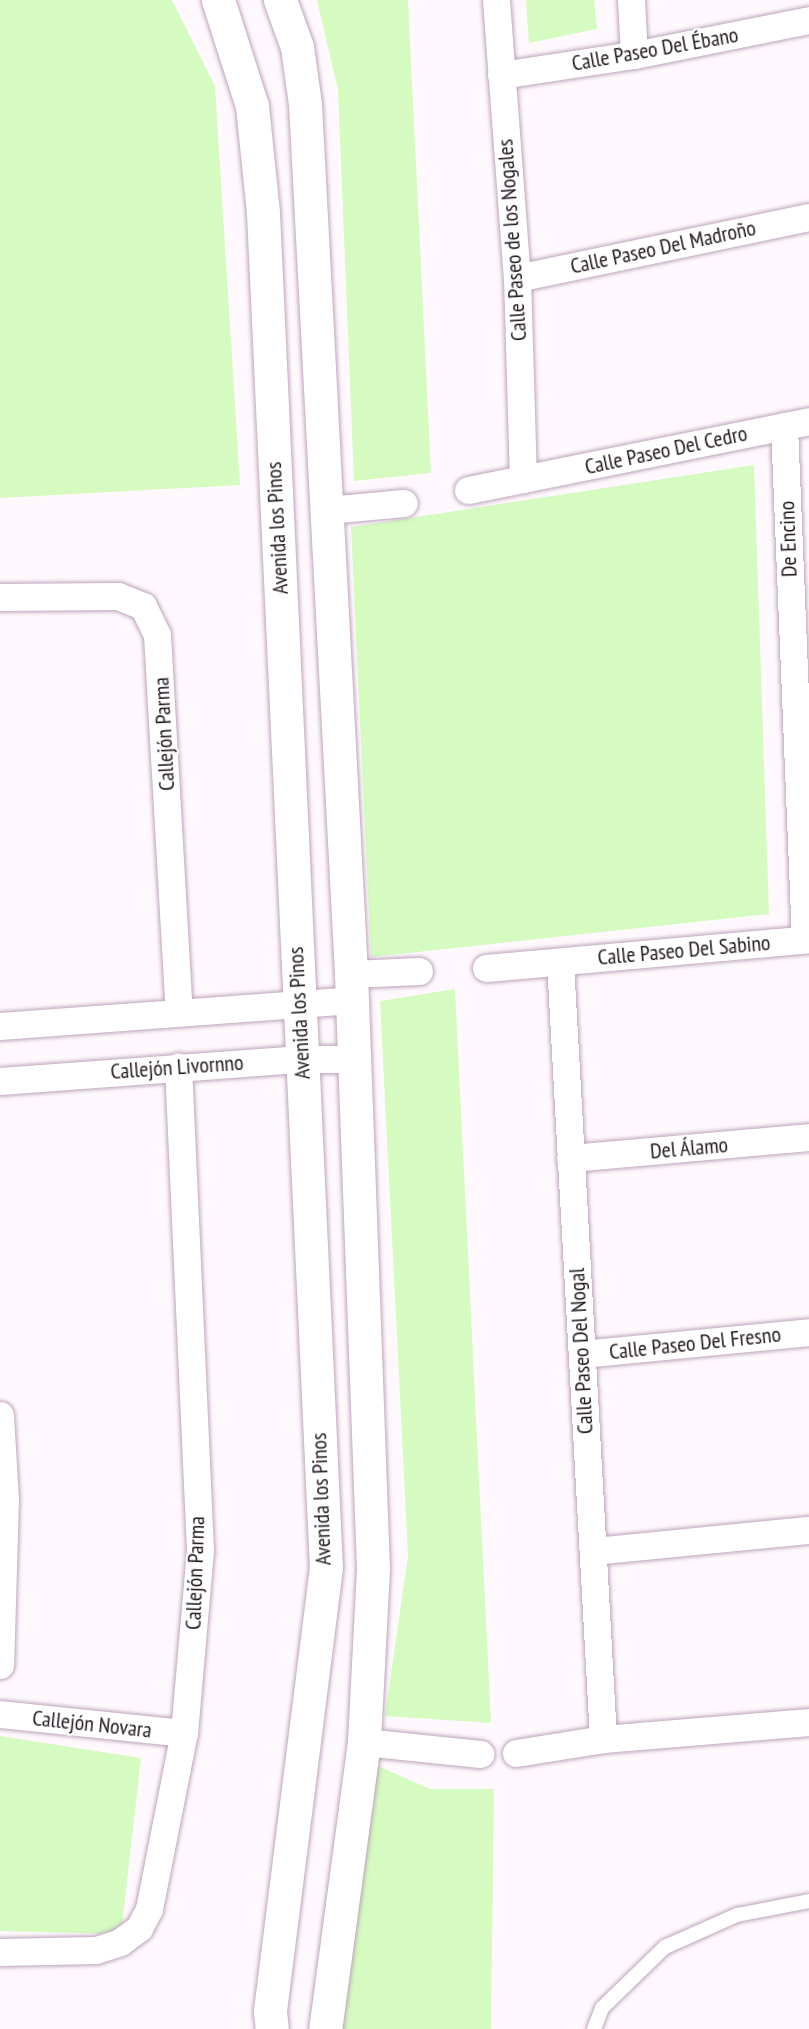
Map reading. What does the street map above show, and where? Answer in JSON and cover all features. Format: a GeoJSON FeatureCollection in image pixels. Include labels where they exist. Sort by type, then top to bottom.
{"type":"FeatureCollection","features":[{"type":"Feature","properties":{"kind":"street","name":"Avenida los Pinos"},"geometry":{"type":"LineString","coordinates":[[219,0],[252,106],[263,213],[326,1567],[270,2011],[272,2029]]}},
{"type":"Feature","properties":{"kind":"street"},"geometry":{"type":"LineString","coordinates":[[280,0],[297,47],[305,104],[351,987],[373,1569],[364,1742],[325,2029]]}},
{"type":"Feature","properties":{"kind":"street","name":"Calle Paseo de los Nogales"},"geometry":{"type":"LineString","coordinates":[[496,0],[517,278],[524,479]]}},
{"type":"Feature","properties":{"kind":"street"},"geometry":{"type":"LineString","coordinates":[[631,0],[634,55]]}},
{"type":"Feature","properties":{"kind":"street","name":"Calle Paseo Del Ébano"},"geometry":{"type":"LineString","coordinates":[[501,75],[634,55],[809,20]]}},
{"type":"Feature","properties":{"kind":"street","name":"Calle Paseo Del Madroño"},"geometry":{"type":"LineString","coordinates":[[517,278],[809,217]]}},
{"type":"Feature","properties":{"kind":"street","name":"Calle Paseo Del Cedro"},"geometry":{"type":"LineString","coordinates":[[468,490],[796,424]]}},
{"type":"Feature","properties":{"kind":"street","name":"De Encino"},"geometry":{"type":"LineString","coordinates":[[796,424],[807,939]]}},
{"type":"Feature","properties":{"kind":"street"},"geometry":{"type":"LineString","coordinates":[[327,510],[404,503]]}},
{"type":"Feature","properties":{"kind":"street","name":"Callejón Parma"},"geometry":{"type":"LineString","coordinates":[[0,597],[118,596],[143,606],[157,635],[179,1011]]}},
{"type":"Feature","properties":{"kind":"street","name":"Calle Paseo Del Sabino"},"geometry":{"type":"LineString","coordinates":[[486,968],[807,939]]}},
{"type":"Feature","properties":{"kind":"street","name":"Calle Paseo Del Nogal"},"geometry":{"type":"LineString","coordinates":[[560,962],[603,1739]]}},
{"type":"Feature","properties":{"kind":"street"},"geometry":{"type":"LineString","coordinates":[[0,1026],[298,1002],[419,971]]}},
{"type":"Feature","properties":{"kind":"street","name":"Callejón Livornno"},"geometry":{"type":"LineString","coordinates":[[0,1081],[301,1059],[354,1059]]}},
{"type":"Feature","properties":{"kind":"street","name":"Callejón Parma"},"geometry":{"type":"LineString","coordinates":[[0,1952],[96,1950],[120,1942],[139,1928],[149,1909],[184,1733],[200,1550],[178,1067]]}},
{"type":"Feature","properties":{"kind":"street","name":"Del Álamo"},"geometry":{"type":"LineString","coordinates":[[570,1158],[809,1137]]}},
{"type":"Feature","properties":{"kind":"street","name":"Calle Paseo Del Fresno"},"geometry":{"type":"LineString","coordinates":[[582,1354],[809,1332]]}},
{"type":"Feature","properties":{"kind":"street"},"geometry":{"type":"LineString","coordinates":[[0,1415],[5,1500],[0,1665]]}},
{"type":"Feature","properties":{"kind":"street"},"geometry":{"type":"LineString","coordinates":[[593,1551],[809,1530]]}},
{"type":"Feature","properties":{"kind":"street","name":"Callejón Novara"},"geometry":{"type":"LineString","coordinates":[[0,1714],[184,1733]]}},
{"type":"Feature","properties":{"kind":"street"},"geometry":{"type":"LineString","coordinates":[[516,1754],[603,1739],[809,1722]]}},
{"type":"Feature","properties":{"kind":"street"},"geometry":{"type":"LineString","coordinates":[[364,1742],[480,1754]]}},
{"type":"Feature","properties":{"kind":"lane"},"geometry":{"type":"LineString","coordinates":[[594,2029],[602,2008],[664,1947],[737,1915],[809,1901]]}},
{"type":"Feature","properties":{"kind":"green space"},"geometry":{"type":"Polygon","coordinates":[[[0,0],[172,0],[215,86],[240,485],[0,498],[0,0]]]}},
{"type":"Feature","properties":{"kind":"green space"},"geometry":{"type":"Polygon","coordinates":[[[317,0],[408,0],[431,473],[354,481],[338,90],[317,0]]]}},
{"type":"Feature","properties":{"kind":"green space"},"geometry":{"type":"Polygon","coordinates":[[[526,0],[594,0],[597,29],[529,43],[526,0]]]}},
{"type":"Feature","properties":{"kind":"green space"},"geometry":{"type":"Polygon","coordinates":[[[754,465],[769,914],[371,957],[351,527],[754,465]]]}},
{"type":"Feature","properties":{"kind":"green space"},"geometry":{"type":"Polygon","coordinates":[[[455,989],[491,1723],[385,1716],[408,1556],[380,1001],[455,989]]]}},
{"type":"Feature","properties":{"kind":"green space"},"geometry":{"type":"Polygon","coordinates":[[[0,1736],[141,1758],[121,1934],[0,1931],[0,1736]]]}},
{"type":"Feature","properties":{"kind":"green space"},"geometry":{"type":"Polygon","coordinates":[[[376,1765],[430,1789],[494,1789],[491,2029],[335,2029],[376,1765]]]}}]}
